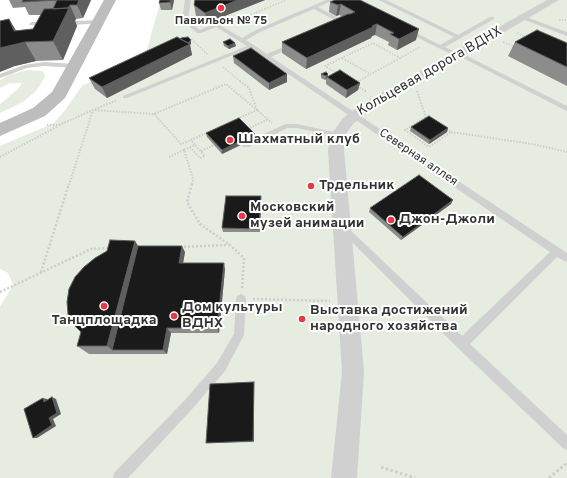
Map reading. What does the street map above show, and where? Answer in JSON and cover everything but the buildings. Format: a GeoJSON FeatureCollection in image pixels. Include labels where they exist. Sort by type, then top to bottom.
{"type":"FeatureCollection","features":[{"type":"Feature","properties":{"kind":"main road"},"geometry":{"type":"LineString","coordinates":[[0,130],[43,119],[49,105],[59,95],[110,0]]}},
{"type":"Feature","properties":{"kind":"street","name":"Кольцевая дорога ВДНХ"},"geometry":{"type":"LineString","coordinates":[[338,135],[355,115],[368,106],[554,0]]}},
{"type":"Feature","properties":{"kind":"street"},"geometry":{"type":"LineString","coordinates":[[338,135],[336,150],[341,227],[349,302],[353,372],[344,478]]}},
{"type":"Feature","properties":{"kind":"lane"},"geometry":{"type":"LineString","coordinates":[[188,0],[185,20],[199,32],[216,25],[219,27]]}},
{"type":"Feature","properties":{"kind":"lane"},"geometry":{"type":"LineString","coordinates":[[242,40],[258,30],[330,0]]}},
{"type":"Feature","properties":{"kind":"lane"},"geometry":{"type":"LineString","coordinates":[[382,0],[458,37]]}},
{"type":"Feature","properties":{"kind":"lane"},"geometry":{"type":"LineString","coordinates":[[314,7],[342,22],[336,26]]}},
{"type":"Feature","properties":{"kind":"lane"},"geometry":{"type":"LineString","coordinates":[[440,47],[492,18]]}},
{"type":"Feature","properties":{"kind":"lane"},"geometry":{"type":"LineString","coordinates":[[524,18],[567,34]]}},
{"type":"Feature","properties":{"kind":"lane"},"geometry":{"type":"LineString","coordinates":[[74,23],[99,22]]}},
{"type":"Feature","properties":{"kind":"lane"},"geometry":{"type":"LineString","coordinates":[[32,24],[52,24]]}},
{"type":"Feature","properties":{"kind":"lane","name":"Северная аллея"},"geometry":{"type":"LineString","coordinates":[[219,27],[268,56],[567,258]]}},
{"type":"Feature","properties":{"kind":"lane"},"geometry":{"type":"LineString","coordinates":[[403,28],[567,109]]}},
{"type":"Feature","properties":{"kind":"lane"},"geometry":{"type":"LineString","coordinates":[[268,56],[302,41]]}},
{"type":"Feature","properties":{"kind":"lane"},"geometry":{"type":"LineString","coordinates":[[125,97],[251,46]]}},
{"type":"Feature","properties":{"kind":"lane"},"geometry":{"type":"LineString","coordinates":[[0,76],[26,66],[44,64],[75,66]]}},
{"type":"Feature","properties":{"kind":"lane"},"geometry":{"type":"LineString","coordinates":[[246,145],[286,126],[298,126],[338,135]]}},
{"type":"Feature","properties":{"kind":"lane"},"geometry":{"type":"LineString","coordinates":[[341,227],[567,444]]}},
{"type":"Feature","properties":{"kind":"lane"},"geometry":{"type":"LineString","coordinates":[[462,344],[557,251]]}},
{"type":"Feature","properties":{"kind":"lane"},"geometry":{"type":"LineString","coordinates":[[119,478],[189,404],[221,367],[239,335],[241,299]]}},
{"type":"Feature","properties":{"kind":"path"},"geometry":{"type":"LineString","coordinates":[[219,27],[286,0]]}},
{"type":"Feature","properties":{"kind":"path"},"geometry":{"type":"LineString","coordinates":[[199,32],[191,39],[249,88],[257,110]]}},
{"type":"Feature","properties":{"kind":"path"},"geometry":{"type":"LineString","coordinates":[[515,32],[528,39]]}},
{"type":"Feature","properties":{"kind":"path"},"geometry":{"type":"LineString","coordinates":[[501,41],[520,49]]}},
{"type":"Feature","properties":{"kind":"path"},"geometry":{"type":"LineString","coordinates":[[367,92],[352,83],[430,42]]}},
{"type":"Feature","properties":{"kind":"path"},"geometry":{"type":"LineString","coordinates":[[338,74],[325,66],[373,43],[400,58]]}},
{"type":"Feature","properties":{"kind":"path"},"geometry":{"type":"LineString","coordinates":[[342,58],[370,74]]}},
{"type":"Feature","properties":{"kind":"path"},"geometry":{"type":"LineString","coordinates":[[413,80],[426,117],[450,132],[532,144],[567,152]]}},
{"type":"Feature","properties":{"kind":"path"},"geometry":{"type":"LineString","coordinates":[[93,110],[154,114],[226,84],[267,120],[286,126]]}},
{"type":"Feature","properties":{"kind":"path"},"geometry":{"type":"LineString","coordinates":[[0,157],[59,125],[125,97]]}},
{"type":"Feature","properties":{"kind":"path"},"geometry":{"type":"LineString","coordinates":[[41,272],[93,110]]}},
{"type":"Feature","properties":{"kind":"path"},"geometry":{"type":"LineString","coordinates":[[154,114],[181,144],[257,110]]}},
{"type":"Feature","properties":{"kind":"path"},"geometry":{"type":"LineString","coordinates":[[426,117],[405,130],[429,147],[450,132]]}},
{"type":"Feature","properties":{"kind":"path"},"geometry":{"type":"LineString","coordinates":[[43,119],[59,125]]}},
{"type":"Feature","properties":{"kind":"path"},"geometry":{"type":"LineString","coordinates":[[247,129],[267,120]]}},
{"type":"Feature","properties":{"kind":"path"},"geometry":{"type":"LineString","coordinates":[[190,147],[200,158],[205,156],[191,140]]}},
{"type":"Feature","properties":{"kind":"path"},"geometry":{"type":"LineString","coordinates":[[169,157],[195,145]]}},
{"type":"Feature","properties":{"kind":"path"},"geometry":{"type":"LineString","coordinates":[[201,151],[214,145]]}},
{"type":"Feature","properties":{"kind":"path"},"geometry":{"type":"LineString","coordinates":[[184,150],[193,179],[187,202],[200,224],[230,245],[244,258],[241,299],[349,302]]}},
{"type":"Feature","properties":{"kind":"path"},"geometry":{"type":"LineString","coordinates":[[176,247],[230,245]]}},
{"type":"Feature","properties":{"kind":"path"},"geometry":{"type":"LineString","coordinates":[[0,292],[91,249],[114,248]]}},
{"type":"Feature","properties":{"kind":"path"},"geometry":{"type":"LineString","coordinates":[[549,478],[567,463]]}},
{"type":"Feature","properties":{"kind":"path"},"geometry":{"type":"LineString","coordinates":[[381,467],[415,478]]}},
{"type":"Feature","properties":{"kind":"shaded area","name":"Выставка достижений народного хозяйства"},"geometry":{"type":"Polygon","coordinates":[[[161,0],[567,0],[567,478],[0,478],[0,307],[13,285],[8,273],[0,269],[0,146],[54,123],[82,86],[145,56],[161,0]]]}},
{"type":"Feature","properties":{"kind":"shaded area"},"geometry":{"type":"Polygon","coordinates":[[[29,70],[43,71],[45,77],[36,91],[23,102],[0,113],[0,104],[18,89],[22,83],[10,83],[0,88],[0,80],[11,74],[29,70]]]}},
{"type":"Feature","properties":{"kind":"place","name":"Павильон № 75"},"geometry":{"type":"Point","coordinates":[221,8]}},
{"type":"Feature","properties":{"kind":"place","name":"Шахматный клуб"},"geometry":{"type":"Point","coordinates":[230,140]}},
{"type":"Feature","properties":{"kind":"place","name":"Трдельник"},"geometry":{"type":"Point","coordinates":[311,186]}},
{"type":"Feature","properties":{"kind":"place","name":"Московский музей анимации"},"geometry":{"type":"Point","coordinates":[242,216]}},
{"type":"Feature","properties":{"kind":"place","name":"Джон-Джоли"},"geometry":{"type":"Point","coordinates":[391,220]}},
{"type":"Feature","properties":{"kind":"place","name":"Танцплощадка"},"geometry":{"type":"Point","coordinates":[104,306]}},
{"type":"Feature","properties":{"kind":"place","name":"Дом культуры ВДНХ"},"geometry":{"type":"Point","coordinates":[174,316]}},
{"type":"Feature","properties":{"kind":"place","name":"Выставка достижений народного хозяйства"},"geometry":{"type":"Point","coordinates":[302,319]}}]}
